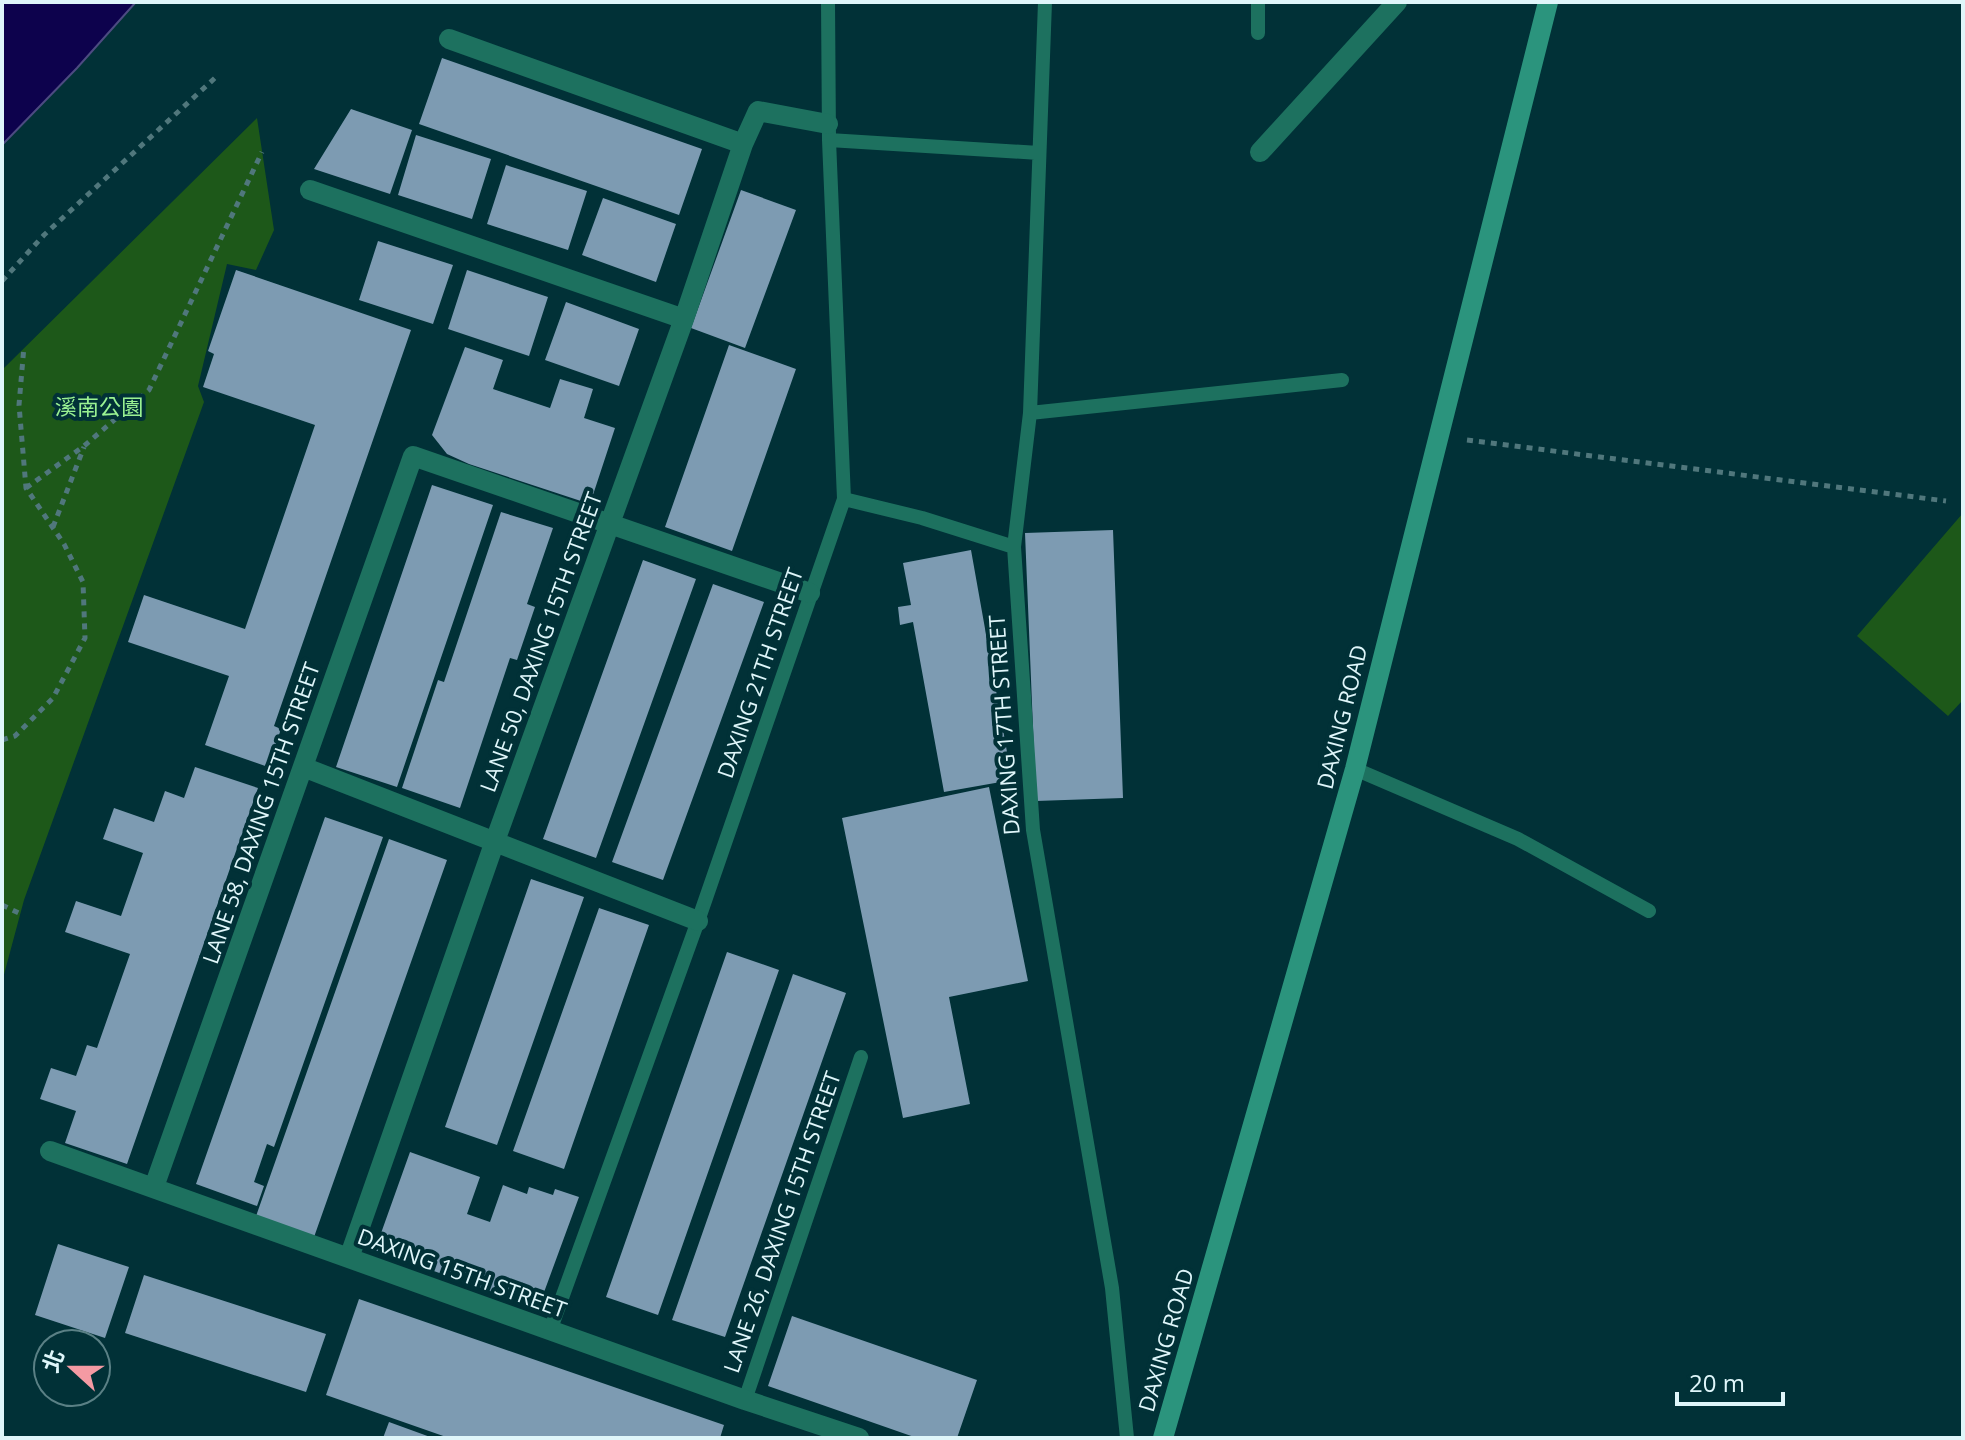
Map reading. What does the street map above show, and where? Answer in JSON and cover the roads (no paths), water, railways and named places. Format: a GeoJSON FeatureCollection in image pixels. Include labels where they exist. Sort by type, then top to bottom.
{"type":"FeatureCollection","features":[{"type":"Feature","properties":{"kind":"main road","name":"DAXING ROAD"},"geometry":{"type":"LineString","coordinates":[[1163,1438],[1355,769],[1548,2]]}},
{"type":"Feature","properties":{"kind":"street"},"geometry":{"type":"LineString","coordinates":[[1260,152],[1397,2]]}},
{"type":"Feature","properties":{"kind":"street"},"geometry":{"type":"LineString","coordinates":[[449,39],[743,144]]}},
{"type":"Feature","properties":{"kind":"street","name":"LANE 50, DAXING 15TH STREET"},"geometry":{"type":"LineString","coordinates":[[349,1258],[495,841],[684,319],[743,144],[758,111],[829,132]]}},
{"type":"Feature","properties":{"kind":"street"},"geometry":{"type":"LineString","coordinates":[[310,190],[684,319]]}},
{"type":"Feature","properties":{"kind":"street","name":"LANE 58, DAXING 15TH STREET"},"geometry":{"type":"LineString","coordinates":[[154,1187],[413,456],[610,524]]}},
{"type":"Feature","properties":{"kind":"street"},"geometry":{"type":"LineString","coordinates":[[610,524],[810,593]]}},
{"type":"Feature","properties":{"kind":"street"},"geometry":{"type":"LineString","coordinates":[[303,767],[698,921]]}},
{"type":"Feature","properties":{"kind":"street","name":"DAXING 15TH STREET"},"geometry":{"type":"LineString","coordinates":[[50,1151],[550,1331],[859,1438]]}},
{"type":"Feature","properties":{"kind":"lane","name":"DAXING 21TH STREET"},"geometry":{"type":"LineString","coordinates":[[550,1331],[698,921],[844,499],[829,132],[828,2]]}},
{"type":"Feature","properties":{"kind":"lane","name":"DAXING 17TH STREET"},"geometry":{"type":"LineString","coordinates":[[1045,2],[1030,413],[1014,547],[1033,830],[1112,1288],[1127,1438]]}},
{"type":"Feature","properties":{"kind":"lane"},"geometry":{"type":"LineString","coordinates":[[1258,2],[1258,33]]}},
{"type":"Feature","properties":{"kind":"lane"},"geometry":{"type":"LineString","coordinates":[[829,132],[1039,153]]}},
{"type":"Feature","properties":{"kind":"lane"},"geometry":{"type":"LineString","coordinates":[[1030,413],[1342,380]]}},
{"type":"Feature","properties":{"kind":"lane"},"geometry":{"type":"LineString","coordinates":[[844,499],[922,518],[1014,547]]}},
{"type":"Feature","properties":{"kind":"lane"},"geometry":{"type":"LineString","coordinates":[[1355,769],[1518,839],[1649,911]]}},
{"type":"Feature","properties":{"kind":"lane","name":"LANE 26, DAXING 15TH STREET"},"geometry":{"type":"LineString","coordinates":[[745,1400],[861,1057]]}},
{"type":"Feature","properties":{"kind":"park label","name":"溪南公園"},"geometry":{"type":"Point","coordinates":[99,407]}}]}
